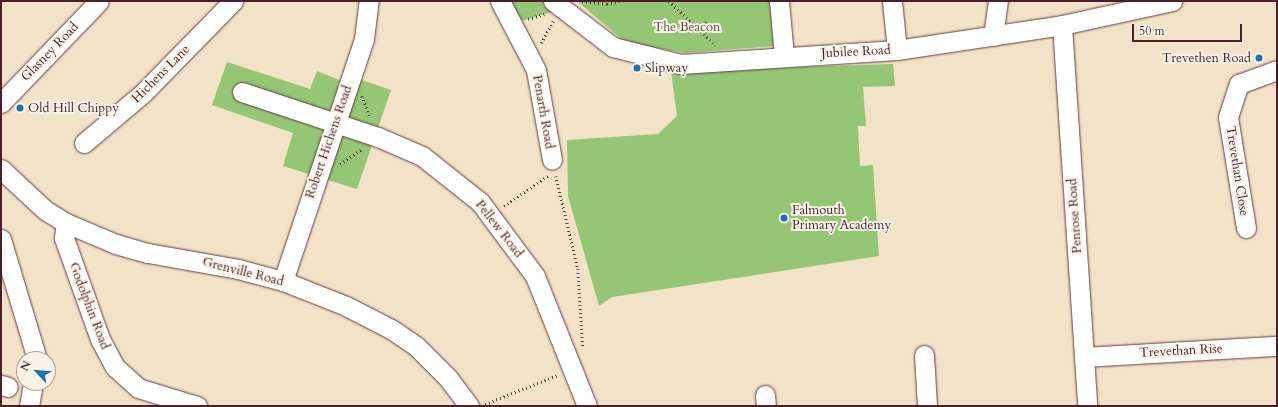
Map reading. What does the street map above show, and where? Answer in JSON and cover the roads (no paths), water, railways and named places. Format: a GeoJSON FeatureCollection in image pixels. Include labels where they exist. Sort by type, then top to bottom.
{"type":"FeatureCollection","features":[{"type":"Feature","properties":{"kind":"street","name":"Glasney Road"},"geometry":{"type":"LineString","coordinates":[[1,103],[99,1]]}},
{"type":"Feature","properties":{"kind":"street","name":"Hichens Lane"},"geometry":{"type":"LineString","coordinates":[[84,143],[143,93],[233,1]]}},
{"type":"Feature","properties":{"kind":"street","name":"Robert Hichens Road"},"geometry":{"type":"LineString","coordinates":[[282,281],[364,39],[368,1]]}},
{"type":"Feature","properties":{"kind":"street","name":"Penarth Road"},"geometry":{"type":"LineString","coordinates":[[500,1],[536,70],[552,160]]}},
{"type":"Feature","properties":{"kind":"street"},"geometry":{"type":"LineString","coordinates":[[779,1],[784,56]]}},
{"type":"Feature","properties":{"kind":"street"},"geometry":{"type":"LineString","coordinates":[[892,1],[897,50]]}},
{"type":"Feature","properties":{"kind":"street"},"geometry":{"type":"LineString","coordinates":[[993,36],[998,1]]}},
{"type":"Feature","properties":{"kind":"street","name":"Jubilee Road"},"geometry":{"type":"LineString","coordinates":[[557,5],[613,47],[640,55],[681,64],[784,56],[897,50],[1062,25],[1130,6],[1172,1]]}},
{"type":"Feature","properties":{"kind":"street","name":"Penrose Road"},"geometry":{"type":"LineString","coordinates":[[1062,25],[1087,406]]}},
{"type":"Feature","properties":{"kind":"street","name":"Trevethan Close"},"geometry":{"type":"LineString","coordinates":[[1246,228],[1228,117],[1239,84],[1277,70]]}},
{"type":"Feature","properties":{"kind":"street","name":"Pellew Road"},"geometry":{"type":"LineString","coordinates":[[242,92],[378,137],[422,156],[480,202],[535,276],[574,369],[587,406]]}},
{"type":"Feature","properties":{"kind":"street","name":"Grenville Road"},"geometry":{"type":"LineString","coordinates":[[2,172],[45,210],[66,224],[116,244],[148,253],[238,269],[282,281],[346,306],[391,329],[416,346],[478,405]]}},
{"type":"Feature","properties":{"kind":"street","name":"Godolphin Road"},"geometry":{"type":"LineString","coordinates":[[66,224],[64,238],[100,340],[115,368],[138,388],[197,406]]}},
{"type":"Feature","properties":{"kind":"street"},"geometry":{"type":"LineString","coordinates":[[1,239],[35,351]]}},
{"type":"Feature","properties":{"kind":"street","name":"Trevethan Rise"},"geometry":{"type":"LineString","coordinates":[[1084,357],[1277,346]]}},
{"type":"Feature","properties":{"kind":"street"},"geometry":{"type":"LineString","coordinates":[[924,355],[927,406]]}},
{"type":"Feature","properties":{"kind":"street"},"geometry":{"type":"LineString","coordinates":[[29,406],[32,391]]}},
{"type":"Feature","properties":{"kind":"place","name":"Trevethen Road"},"geometry":{"type":"Point","coordinates":[1259,58]}},
{"type":"Feature","properties":{"kind":"place","name":"Slipway"},"geometry":{"type":"Point","coordinates":[637,68]}},
{"type":"Feature","properties":{"kind":"place","name":"Old Hill Chippy"},"geometry":{"type":"Point","coordinates":[20,108]}},
{"type":"Feature","properties":{"kind":"place","name":"Falmouth Primary Academy"},"geometry":{"type":"Point","coordinates":[784,218]}},
{"type":"Feature","properties":{"kind":"park label","name":"The Beacon"},"geometry":{"type":"Point","coordinates":[687,27]}}]}
